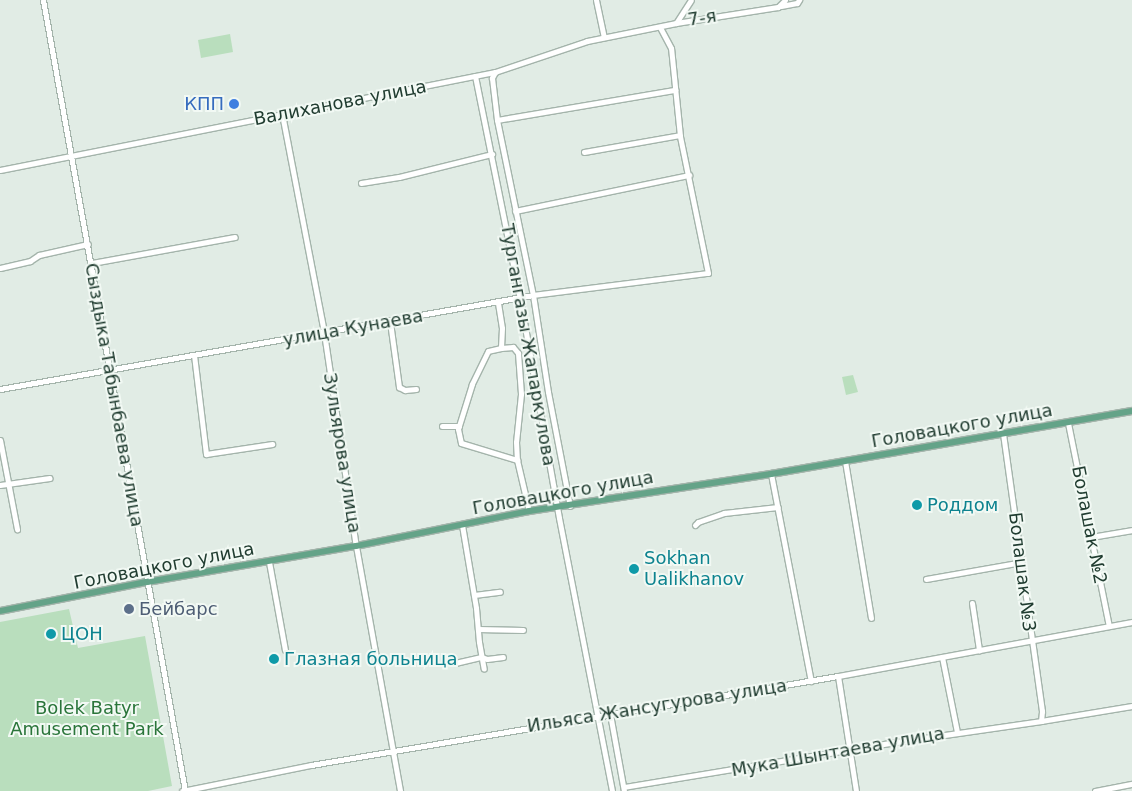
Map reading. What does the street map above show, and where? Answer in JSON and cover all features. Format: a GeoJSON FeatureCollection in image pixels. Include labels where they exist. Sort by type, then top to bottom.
{"type":"FeatureCollection","features":[{"type":"Feature","properties":{"kind":"main road","name":"Головацкого улица"},"geometry":{"type":"LineString","coordinates":[[0,611],[147,582],[356,546],[529,511],[771,474],[1132,412]]}},
{"type":"Feature","properties":{"kind":"street","name":"Сыздыка Табынбаева улица"},"geometry":{"type":"LineString","coordinates":[[44,0],[184,791]]}},
{"type":"Feature","properties":{"kind":"street"},"geometry":{"type":"LineString","coordinates":[[596,0],[604,37]]}},
{"type":"Feature","properties":{"kind":"street"},"geometry":{"type":"LineString","coordinates":[[676,23],[691,0]]}},
{"type":"Feature","properties":{"kind":"street","name":"7-я"},"geometry":{"type":"LineString","coordinates":[[676,23],[778,6],[786,0]]}},
{"type":"Feature","properties":{"kind":"street"},"geometry":{"type":"LineString","coordinates":[[778,6],[797,3],[800,0]]}},
{"type":"Feature","properties":{"kind":"street","name":"Валиханова улица"},"geometry":{"type":"LineString","coordinates":[[0,170],[495,72],[553,51],[604,37],[676,23]]}},
{"type":"Feature","properties":{"kind":"street"},"geometry":{"type":"LineString","coordinates":[[516,211],[689,175],[680,135],[672,48],[660,27]]}},
{"type":"Feature","properties":{"kind":"street","name":"Тургангазы Жапаркулова"},"geometry":{"type":"LineString","coordinates":[[495,72],[492,78],[497,120],[533,295],[548,392],[570,506]]}},
{"type":"Feature","properties":{"kind":"street","name":"Тургангазы Жапаркулова"},"geometry":{"type":"LineString","coordinates":[[475,76],[520,299],[557,508],[612,791]]}},
{"type":"Feature","properties":{"kind":"street"},"geometry":{"type":"LineString","coordinates":[[497,120],[675,90]]}},
{"type":"Feature","properties":{"kind":"street","name":"Зульярова улица"},"geometry":{"type":"LineString","coordinates":[[282,114],[324,334],[356,546],[400,791]]}},
{"type":"Feature","properties":{"kind":"street"},"geometry":{"type":"LineString","coordinates":[[584,152],[680,135]]}},
{"type":"Feature","properties":{"kind":"street"},"geometry":{"type":"LineString","coordinates":[[361,183],[399,177],[492,154]]}},
{"type":"Feature","properties":{"kind":"street","name":"улица Кунаева"},"geometry":{"type":"LineString","coordinates":[[0,389],[324,334],[520,299],[533,295],[708,273],[703,257],[689,175]]}},
{"type":"Feature","properties":{"kind":"street"},"geometry":{"type":"LineString","coordinates":[[92,263],[235,237]]}},
{"type":"Feature","properties":{"kind":"street"},"geometry":{"type":"LineString","coordinates":[[0,268],[30,261],[39,255],[88,244]]}},
{"type":"Feature","properties":{"kind":"street"},"geometry":{"type":"LineString","coordinates":[[498,303],[502,328],[502,348]]}},
{"type":"Feature","properties":{"kind":"street"},"geometry":{"type":"LineString","coordinates":[[390,322],[399,388],[405,390],[416,389]]}},
{"type":"Feature","properties":{"kind":"street"},"geometry":{"type":"LineString","coordinates":[[517,460],[461,443],[459,426],[472,384],[488,351],[513,347],[518,353],[520,364],[520,413],[516,442],[517,460],[529,511]]}},
{"type":"Feature","properties":{"kind":"street"},"geometry":{"type":"LineString","coordinates":[[194,355],[206,454],[272,444]]}},
{"type":"Feature","properties":{"kind":"street","name":"Болашак №2"},"geometry":{"type":"LineString","coordinates":[[1068,423],[1109,626]]}},
{"type":"Feature","properties":{"kind":"street"},"geometry":{"type":"LineString","coordinates":[[442,426],[459,426]]}},
{"type":"Feature","properties":{"kind":"street","name":"Болашак №3"},"geometry":{"type":"LineString","coordinates":[[1003,434],[1042,711],[1041,721]]}},
{"type":"Feature","properties":{"kind":"street"},"geometry":{"type":"LineString","coordinates":[[0,440],[17,529]]}},
{"type":"Feature","properties":{"kind":"street"},"geometry":{"type":"LineString","coordinates":[[845,461],[871,618]]}},
{"type":"Feature","properties":{"kind":"street"},"geometry":{"type":"LineString","coordinates":[[771,474],[811,681]]}},
{"type":"Feature","properties":{"kind":"street"},"geometry":{"type":"LineString","coordinates":[[0,486],[50,478]]}},
{"type":"Feature","properties":{"kind":"street"},"geometry":{"type":"LineString","coordinates":[[695,526],[698,522],[724,513],[778,507]]}},
{"type":"Feature","properties":{"kind":"street"},"geometry":{"type":"LineString","coordinates":[[462,525],[484,669]]}},
{"type":"Feature","properties":{"kind":"street"},"geometry":{"type":"LineString","coordinates":[[1091,537],[1132,530]]}},
{"type":"Feature","properties":{"kind":"street"},"geometry":{"type":"LineString","coordinates":[[269,562],[285,650]]}},
{"type":"Feature","properties":{"kind":"street"},"geometry":{"type":"LineString","coordinates":[[926,578],[1022,562]]}},
{"type":"Feature","properties":{"kind":"street"},"geometry":{"type":"LineString","coordinates":[[474,595],[500,592]]}},
{"type":"Feature","properties":{"kind":"street"},"geometry":{"type":"LineString","coordinates":[[972,603],[979,650]]}},
{"type":"Feature","properties":{"kind":"street","name":"Ильяса Жансугурова улица"},"geometry":{"type":"LineString","coordinates":[[184,791],[394,751],[811,681],[1132,622]]}},
{"type":"Feature","properties":{"kind":"street"},"geometry":{"type":"LineString","coordinates":[[478,629],[523,630]]}},
{"type":"Feature","properties":{"kind":"street"},"geometry":{"type":"LineString","coordinates":[[942,656],[957,732]]}},
{"type":"Feature","properties":{"kind":"street"},"geometry":{"type":"LineString","coordinates":[[455,663],[481,657],[503,657]]}},
{"type":"Feature","properties":{"kind":"street"},"geometry":{"type":"LineString","coordinates":[[838,676],[856,791]]}},
{"type":"Feature","properties":{"kind":"street","name":"Мука Шынтаева улица"},"geometry":{"type":"LineString","coordinates":[[624,789],[957,732],[995,729],[1132,706]]}},
{"type":"Feature","properties":{"kind":"street"},"geometry":{"type":"LineString","coordinates":[[610,714],[624,789]]}},
{"type":"Feature","properties":{"kind":"street"},"geometry":{"type":"LineString","coordinates":[[1095,791],[1132,784]]}},
{"type":"Feature","properties":{"kind":"green space"},"geometry":{"type":"Polygon","coordinates":[[[230,34],[233,52],[201,58],[198,40],[230,34]]]}},
{"type":"Feature","properties":{"kind":"green space"},"geometry":{"type":"Polygon","coordinates":[[[853,375],[858,392],[846,395],[842,377],[853,375]]]}},
{"type":"Feature","properties":{"kind":"green space","name":"Bolek Batyr Amusement Park"},"geometry":{"type":"Polygon","coordinates":[[[69,609],[78,648],[145,636],[172,786],[148,791],[0,791],[0,622],[69,609]]]}},
{"type":"Feature","properties":{"kind":"place","name":"КПП"},"geometry":{"type":"Point","coordinates":[234,104]}},
{"type":"Feature","properties":{"kind":"place","name":"Роддом"},"geometry":{"type":"Point","coordinates":[917,505]}},
{"type":"Feature","properties":{"kind":"place","name":"Sokhan Ualikhanov"},"geometry":{"type":"Point","coordinates":[634,569]}},
{"type":"Feature","properties":{"kind":"place","name":"Бейбарс"},"geometry":{"type":"Point","coordinates":[129,609]}},
{"type":"Feature","properties":{"kind":"place","name":"ЦОН"},"geometry":{"type":"Point","coordinates":[51,634]}},
{"type":"Feature","properties":{"kind":"place","name":"Глазная больница"},"geometry":{"type":"Point","coordinates":[274,659]}}]}
